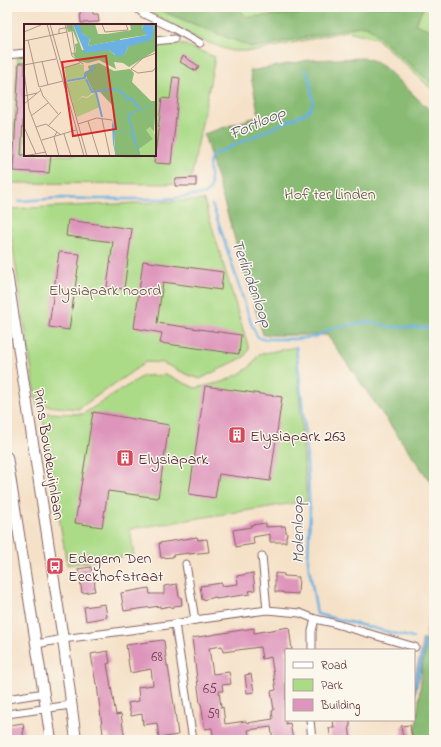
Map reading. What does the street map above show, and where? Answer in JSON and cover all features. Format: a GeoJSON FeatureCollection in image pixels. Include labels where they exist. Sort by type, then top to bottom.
{"type":"FeatureCollection","features":[{"type":"Feature","properties":{"kind":"main road","name":"Prins Boudewijnlaan"},"geometry":{"type":"LineString","coordinates":[[7,273],[63,639],[76,740]]}},
{"type":"Feature","properties":{"kind":"main road"},"geometry":{"type":"LineString","coordinates":[[7,457],[44,693],[43,709],[51,740]]}},
{"type":"Feature","properties":{"kind":"street"},"geometry":{"type":"LineString","coordinates":[[136,7],[144,14],[174,28],[200,43]]}},
{"type":"Feature","properties":{"kind":"street"},"geometry":{"type":"LineString","coordinates":[[156,40],[174,39]]}},
{"type":"Feature","properties":{"kind":"street"},"geometry":{"type":"LineString","coordinates":[[7,55],[24,53]]}},
{"type":"Feature","properties":{"kind":"street"},"geometry":{"type":"LineString","coordinates":[[262,556],[267,610]]}},
{"type":"Feature","properties":{"kind":"street"},"geometry":{"type":"LineString","coordinates":[[186,564],[195,620]]}},
{"type":"Feature","properties":{"kind":"street"},"geometry":{"type":"LineString","coordinates":[[36,644],[267,610],[300,613],[315,619],[415,647]]}},
{"type":"Feature","properties":{"kind":"street"},"geometry":{"type":"LineString","coordinates":[[312,649],[312,631],[315,619]]}},
{"type":"Feature","properties":{"kind":"street"},"geometry":{"type":"LineString","coordinates":[[175,624],[193,740]]}},
{"type":"Feature","properties":{"kind":"street"},"geometry":{"type":"LineString","coordinates":[[7,699],[44,693]]}},
{"type":"Feature","properties":{"kind":"street"},"geometry":{"type":"LineString","coordinates":[[7,714],[71,705]]}},
{"type":"Feature","properties":{"kind":"street"},"geometry":{"type":"LineString","coordinates":[[310,721],[312,740]]}},
{"type":"Feature","properties":{"kind":"green space"},"geometry":{"type":"Polygon","coordinates":[[[142,7],[434,7],[434,91],[376,38],[347,31],[256,51],[231,51],[196,38],[142,7]]]}},
{"type":"Feature","properties":{"kind":"green space"},"geometry":{"type":"Polygon","coordinates":[[[151,7],[237,7],[247,17],[306,13],[310,7],[424,7],[415,24],[434,31],[434,85],[370,28],[365,26],[251,47],[151,7]]]}},
{"type":"Feature","properties":{"kind":"green space"},"geometry":{"type":"Polygon","coordinates":[[[156,42],[185,45],[215,57],[190,184],[10,183],[18,53],[24,52],[24,156],[156,156],[156,42]]]}},
{"type":"Feature","properties":{"kind":"green space","name":"Hof ter Linden"},"geometry":{"type":"Polygon","coordinates":[[[364,58],[374,61],[384,67],[434,114],[434,487],[327,335],[263,335],[204,134],[259,116],[250,71],[310,60],[364,58]]]}},
{"type":"Feature","properties":{"kind":"green space","name":"Elysiapark noord"},"geometry":{"type":"Polygon","coordinates":[[[204,200],[249,349],[244,357],[200,379],[163,363],[146,362],[78,409],[37,405],[7,209],[204,200]]]}},
{"type":"Feature","properties":{"kind":"green space"},"geometry":{"type":"Polygon","coordinates":[[[296,347],[307,501],[130,529],[134,555],[67,565],[42,413],[83,414],[143,376],[167,375],[195,388],[223,382],[250,367],[259,354],[296,347]]]}},
{"type":"Feature","properties":{"kind":"green space"},"geometry":{"type":"Polygon","coordinates":[[[434,585],[434,740],[415,740],[424,648],[434,585]]]}},
{"type":"Feature","properties":{"kind":"water"},"geometry":{"type":"Polygon","coordinates":[[[424,639],[426,647],[415,694],[415,675],[422,649],[422,641],[424,639]]]}},
{"type":"Feature","properties":{"kind":"building"},"geometry":{"type":"Polygon","coordinates":[[[81,7],[92,7],[93,14],[98,14],[99,22],[81,23],[81,7]]]}},
{"type":"Feature","properties":{"kind":"building"},"geometry":{"type":"Polygon","coordinates":[[[183,56],[199,66],[196,71],[180,62],[183,56]]]}},
{"type":"Feature","properties":{"kind":"building"},"geometry":{"type":"Polygon","coordinates":[[[19,63],[24,63],[24,106],[21,155],[51,156],[49,173],[13,171],[19,63]]]}},
{"type":"Feature","properties":{"kind":"building"},"geometry":{"type":"Polygon","coordinates":[[[173,77],[180,78],[171,164],[154,163],[162,98],[170,99],[173,77]]]}},
{"type":"Feature","properties":{"kind":"building"},"geometry":{"type":"Polygon","coordinates":[[[196,178],[196,186],[175,186],[175,179],[196,178]]]}},
{"type":"Feature","properties":{"kind":"building"},"geometry":{"type":"Polygon","coordinates":[[[68,220],[132,229],[124,289],[107,287],[113,242],[66,236],[68,220]]]}},
{"type":"Feature","properties":{"kind":"building"},"geometry":{"type":"Polygon","coordinates":[[[59,252],[80,254],[69,330],[49,327],[59,252]]]}},
{"type":"Feature","properties":{"kind":"building"},"geometry":{"type":"Polygon","coordinates":[[[143,261],[223,272],[221,290],[163,282],[157,323],[241,335],[239,354],[160,343],[162,333],[134,328],[143,261]]]}},
{"type":"Feature","properties":{"kind":"building","name":"Elysiapark 263"},"geometry":{"type":"Polygon","coordinates":[[[205,386],[282,397],[270,481],[219,474],[215,498],[189,494],[205,386]]]}},
{"type":"Feature","properties":{"kind":"building","name":"Elysiapark"},"geometry":{"type":"Polygon","coordinates":[[[93,412],[169,425],[158,498],[108,491],[102,527],[75,523],[93,412]]]}},
{"type":"Feature","properties":{"kind":"building"},"geometry":{"type":"Polygon","coordinates":[[[266,523],[266,527],[285,526],[287,534],[286,542],[270,542],[270,534],[253,537],[254,544],[236,547],[233,530],[266,523]]]}},
{"type":"Feature","properties":{"kind":"building"},"geometry":{"type":"Polygon","coordinates":[[[197,537],[198,540],[207,539],[209,552],[173,555],[173,557],[161,558],[159,543],[197,537]]]}},
{"type":"Feature","properties":{"kind":"building"},"geometry":{"type":"Polygon","coordinates":[[[91,567],[92,576],[94,576],[95,591],[82,593],[78,569],[91,567]]]}},
{"type":"Feature","properties":{"kind":"building"},"geometry":{"type":"Polygon","coordinates":[[[253,573],[255,590],[249,591],[250,594],[216,599],[216,597],[202,600],[200,586],[222,583],[222,586],[238,584],[237,576],[253,573]]]}},
{"type":"Feature","properties":{"kind":"building"},"geometry":{"type":"Polygon","coordinates":[[[275,573],[284,574],[284,576],[299,577],[298,594],[275,592],[275,573]]]}},
{"type":"Feature","properties":{"kind":"building"},"geometry":{"type":"Polygon","coordinates":[[[177,584],[182,605],[174,606],[173,608],[170,606],[160,608],[160,606],[124,611],[121,593],[149,588],[150,594],[164,594],[164,586],[177,584]]]}},
{"type":"Feature","properties":{"kind":"building"},"geometry":{"type":"Polygon","coordinates":[[[105,604],[107,617],[86,621],[84,607],[105,604]]]}},
{"type":"Feature","properties":{"kind":"building"},"geometry":{"type":"Polygon","coordinates":[[[289,627],[292,649],[285,649],[285,721],[286,724],[290,723],[293,740],[273,740],[271,727],[248,730],[250,740],[214,740],[212,728],[205,729],[200,703],[192,638],[254,628],[254,633],[289,627]],[[222,646],[209,648],[213,674],[229,672],[231,684],[222,685],[223,691],[219,691],[225,724],[246,721],[247,723],[273,719],[272,711],[274,710],[271,691],[276,690],[271,657],[262,659],[260,647],[223,652],[222,646]]]}},
{"type":"Feature","properties":{"kind":"building"},"geometry":{"type":"Polygon","coordinates":[[[163,640],[178,735],[159,738],[157,723],[143,725],[142,714],[131,716],[128,703],[139,701],[138,687],[153,685],[151,669],[130,673],[126,645],[163,640]]]}},
{"type":"Feature","properties":{"kind":"building"},"geometry":{"type":"Polygon","coordinates":[[[108,651],[110,663],[107,664],[116,715],[121,714],[125,740],[110,740],[109,734],[103,734],[97,684],[91,654],[108,651]]]}},
{"type":"Feature","properties":{"kind":"building"},"geometry":{"type":"Polygon","coordinates":[[[251,674],[254,692],[247,693],[245,675],[251,674]]]}},
{"type":"Feature","properties":{"kind":"building"},"geometry":{"type":"Polygon","coordinates":[[[333,721],[350,721],[349,726],[351,740],[331,740],[329,728],[334,728],[333,721]]]}},
{"type":"Feature","properties":{"kind":"building"},"geometry":{"type":"Polygon","coordinates":[[[23,723],[24,740],[7,740],[7,726],[23,723]]]}},
{"type":"Feature","properties":{"kind":"building"},"geometry":{"type":"Polygon","coordinates":[[[410,725],[412,737],[403,738],[401,726],[410,725]]]}},
{"type":"Feature","properties":{"kind":"waterway","name":"Fortloop"},"geometry":{"type":"LineString","coordinates":[[19,201],[63,198],[167,199],[205,194],[210,190],[211,185],[209,164],[212,155],[306,113],[310,109],[313,103],[310,79],[305,69]]}},
{"type":"Feature","properties":{"kind":"waterway","name":"Terlindenloop"},"geometry":{"type":"LineString","coordinates":[[212,205],[251,323],[257,336],[262,339],[295,339],[315,337],[332,328],[369,322],[393,327],[434,328]]}},
{"type":"Feature","properties":{"kind":"waterway","name":"Molenloop"},"geometry":{"type":"LineString","coordinates":[[296,347],[305,430],[310,511],[308,561],[317,614],[413,638]]}},
{"type":"Feature","properties":{"kind":"place","name":"Elysiapark 263"},"geometry":{"type":"Point","coordinates":[237,435]}},
{"type":"Feature","properties":{"kind":"place","name":"Elysiapark"},"geometry":{"type":"Point","coordinates":[125,458]}},
{"type":"Feature","properties":{"kind":"place","name":"Edegem Den Eeckhofstraat"},"geometry":{"type":"Point","coordinates":[55,566]}}]}
